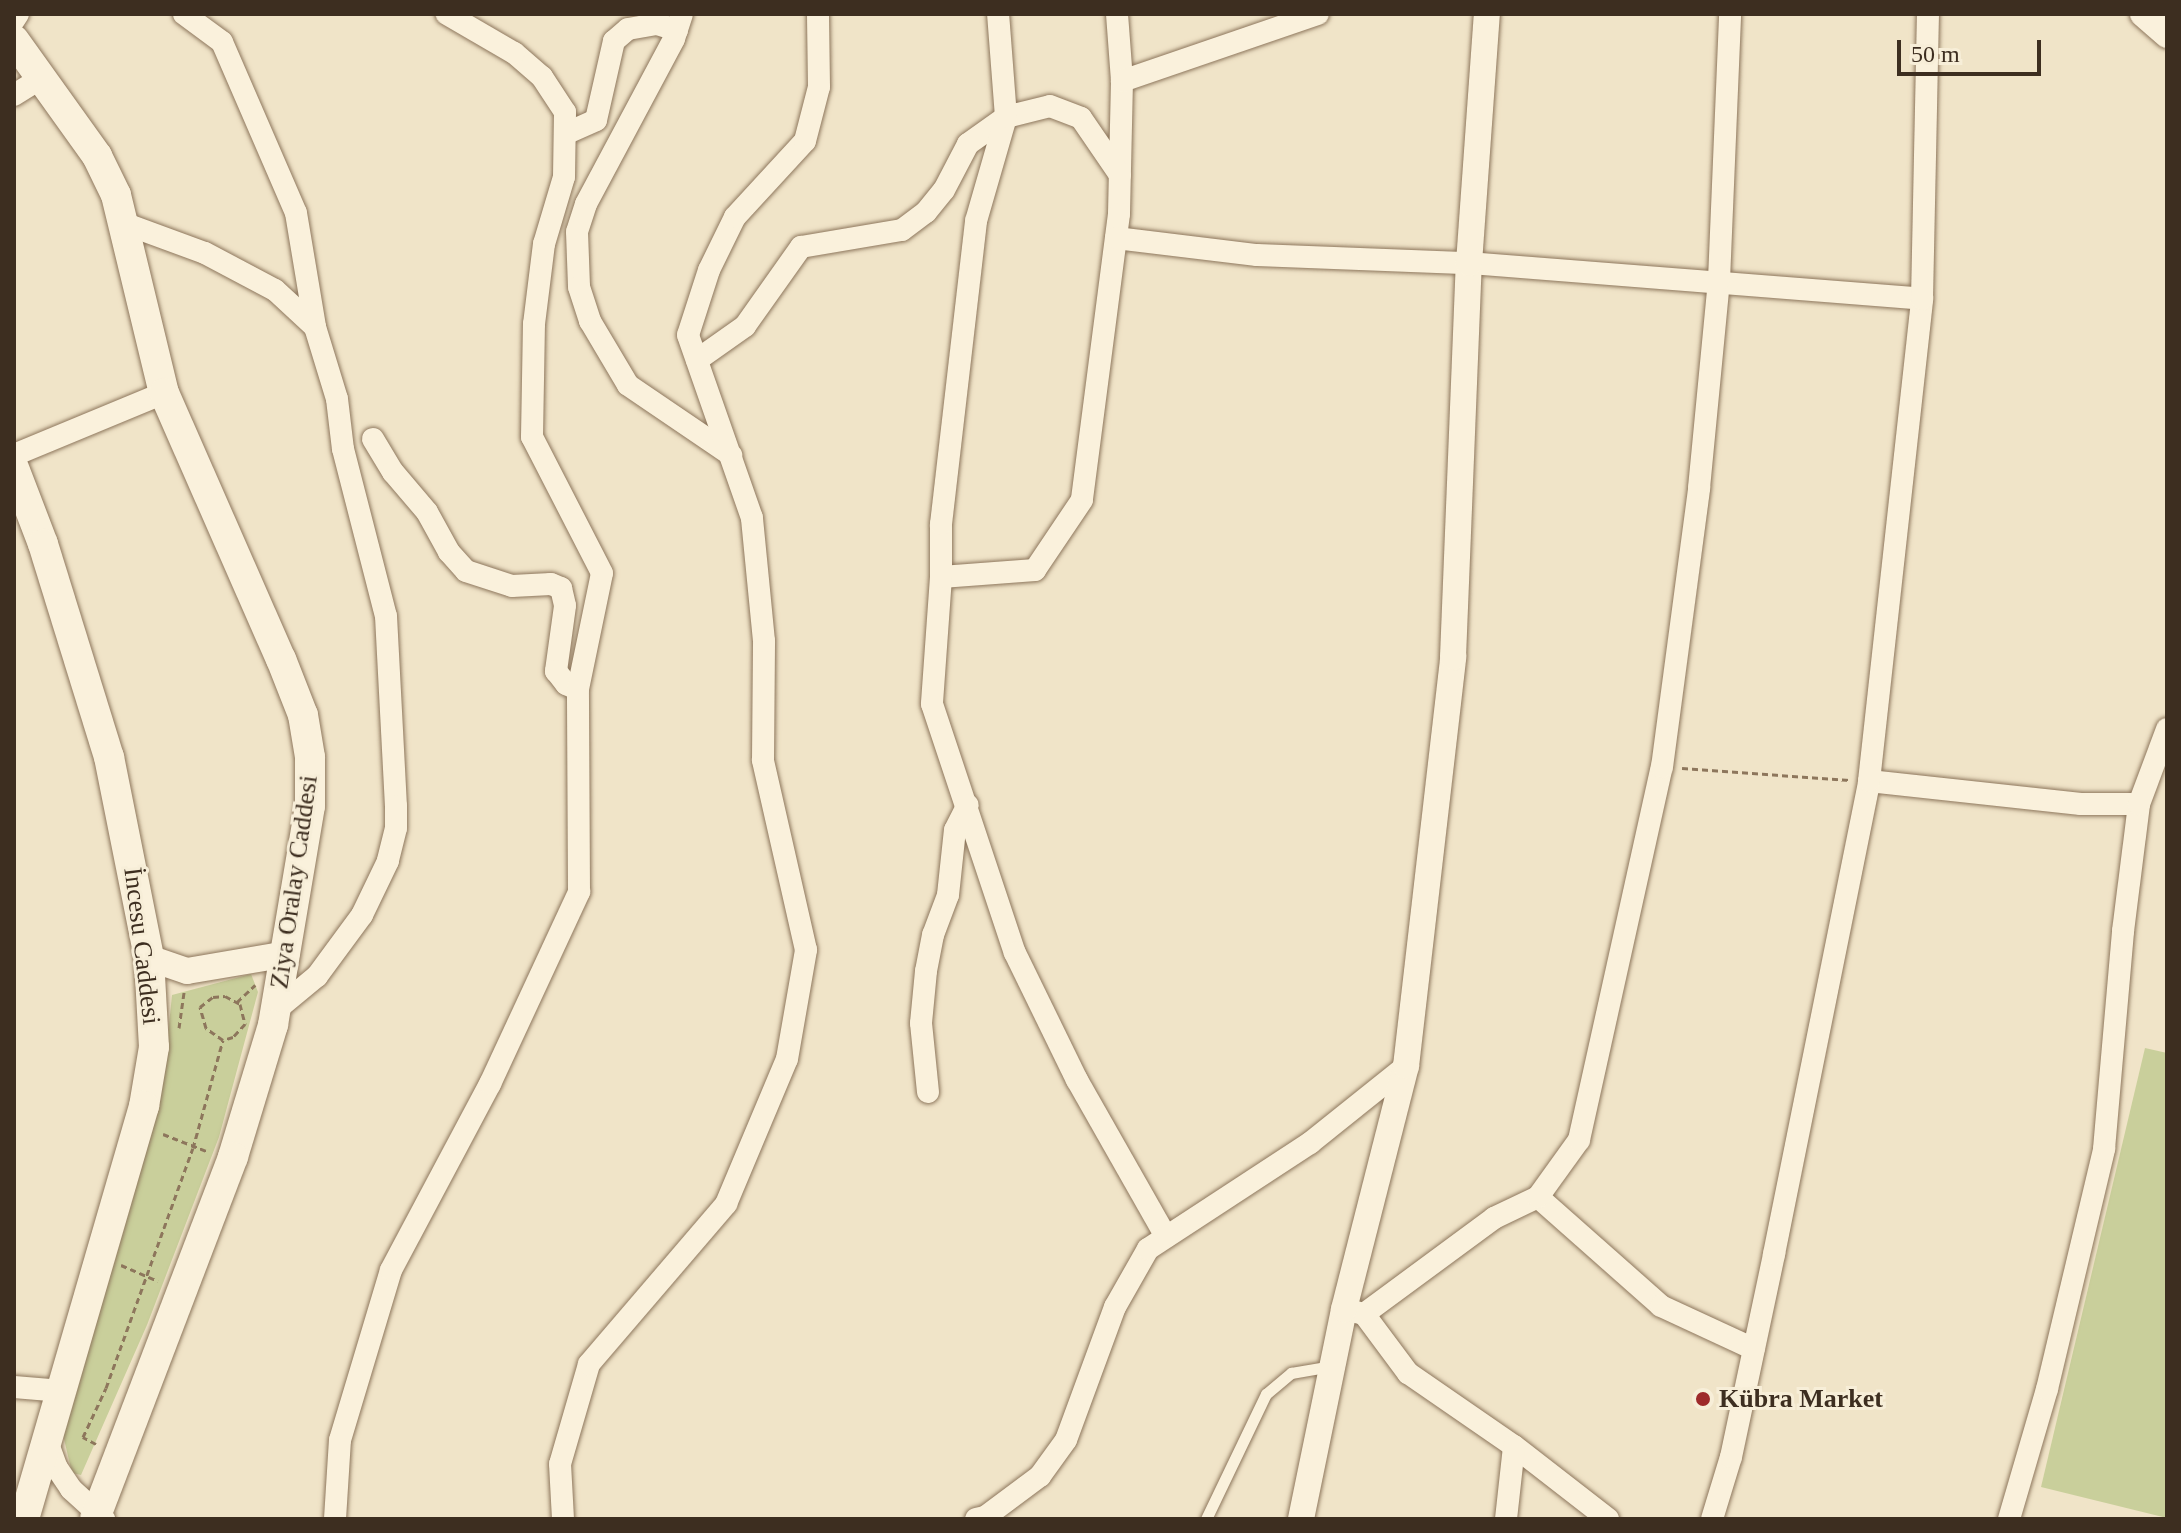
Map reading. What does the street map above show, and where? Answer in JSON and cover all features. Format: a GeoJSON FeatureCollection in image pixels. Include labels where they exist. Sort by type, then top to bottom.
{"type":"FeatureCollection","features":[{"type":"Feature","properties":{"kind":"main road","name":"Ziya Oralay Caddesi"},"geometry":{"type":"LineString","coordinates":[[14,40],[97,156],[126,224],[164,393],[281,659],[303,715],[310,757],[310,806],[276,1010],[233,1157],[99,1516]]}},
{"type":"Feature","properties":{"kind":"main road","name":"İncesu Caddesi"},"geometry":{"type":"LineString","coordinates":[[14,468],[47,558],[109,757],[149,958],[154,1047],[144,1106],[24,1519]]}},
{"type":"Feature","properties":{"kind":"street"},"geometry":{"type":"LineString","coordinates":[[14,20],[18,14]]}},
{"type":"Feature","properties":{"kind":"street"},"geometry":{"type":"LineString","coordinates":[[184,14],[222,42],[296,213],[315,327],[337,399],[343,449],[386,616],[396,828],[388,861],[362,915],[317,976],[276,1010]]}},
{"type":"Feature","properties":{"kind":"street"},"geometry":{"type":"LineString","coordinates":[[335,1519],[340,1440],[391,1270],[490,1084],[579,892],[578,689],[602,573],[532,437],[534,324],[544,244],[564,177],[565,112],[542,77],[514,53],[447,14]]}},
{"type":"Feature","properties":{"kind":"street"},"geometry":{"type":"LineString","coordinates":[[563,1519],[560,1464],[589,1364],[726,1204],[787,1059],[806,950],[763,760],[764,641],[752,518],[688,335],[709,270],[735,217],[805,141],[819,87],[818,14]]}},
{"type":"Feature","properties":{"kind":"street"},"geometry":{"type":"LineString","coordinates":[[998,14],[1006,117],[976,221],[941,524],[941,577],[932,704],[1015,953],[1041,1011],[1165,1235]]}},
{"type":"Feature","properties":{"kind":"street"},"geometry":{"type":"LineString","coordinates":[[941,577],[1035,570],[1082,500],[1116,238],[1122,81],[1117,14]]}},
{"type":"Feature","properties":{"kind":"street"},"geometry":{"type":"LineString","coordinates":[[1122,81],[1318,14]]}},
{"type":"Feature","properties":{"kind":"street"},"geometry":{"type":"LineString","coordinates":[[1301,1519],[1332,1366],[1354,1312],[1406,1066],[1453,657],[1469,263],[1487,14]]}},
{"type":"Feature","properties":{"kind":"street"},"geometry":{"type":"LineString","coordinates":[[1354,1312],[1494,1218],[1538,1197],[1579,1140],[1662,767],[1699,488],[1719,280],[1730,14]]}},
{"type":"Feature","properties":{"kind":"street"},"geometry":{"type":"LineString","coordinates":[[1712,1519],[1731,1457],[1754,1349],[1869,781],[1922,299],[1928,14]]}},
{"type":"Feature","properties":{"kind":"street"},"geometry":{"type":"LineString","coordinates":[[2143,14],[2167,35]]}},
{"type":"Feature","properties":{"kind":"street"},"geometry":{"type":"LineString","coordinates":[[565,134],[596,120],[614,41],[628,29],[680,22]]}},
{"type":"Feature","properties":{"kind":"street"},"geometry":{"type":"LineString","coordinates":[[680,22],[586,204],[577,232],[579,287],[590,321],[628,385],[731,455]]}},
{"type":"Feature","properties":{"kind":"street"},"geometry":{"type":"LineString","coordinates":[[14,95],[43,77]]}},
{"type":"Feature","properties":{"kind":"street"},"geometry":{"type":"LineString","coordinates":[[697,360],[745,326],[801,247],[902,230],[926,212],[944,190],[968,144],[1006,117],[1050,106],[1081,118],[1120,175]]}},
{"type":"Feature","properties":{"kind":"street"},"geometry":{"type":"LineString","coordinates":[[126,224],[205,253],[275,290],[315,327]]}},
{"type":"Feature","properties":{"kind":"street"},"geometry":{"type":"LineString","coordinates":[[1116,238],[1257,255],[1469,263],[1719,280],[1922,299]]}},
{"type":"Feature","properties":{"kind":"street"},"geometry":{"type":"LineString","coordinates":[[14,455],[164,393]]}},
{"type":"Feature","properties":{"kind":"street"},"geometry":{"type":"LineString","coordinates":[[373,439],[393,472],[427,512],[449,552],[466,571],[512,586],[561,588],[565,606],[556,671],[566,684],[578,689]]}},
{"type":"Feature","properties":{"kind":"street"},"geometry":{"type":"LineString","coordinates":[[2009,1519],[2047,1389],[2104,1149],[2123,931],[2139,804],[2167,729]]}},
{"type":"Feature","properties":{"kind":"street"},"geometry":{"type":"LineString","coordinates":[[1869,781],[2081,804],[2139,804]]}},
{"type":"Feature","properties":{"kind":"street"},"geometry":{"type":"LineString","coordinates":[[928,1092],[921,1023],[926,971],[953,871],[955,830],[968,805]]}},
{"type":"Feature","properties":{"kind":"street"},"geometry":{"type":"LineString","coordinates":[[149,958],[187,971],[287,954]]}},
{"type":"Feature","properties":{"kind":"street"},"geometry":{"type":"LineString","coordinates":[[976,1519],[985,1517],[1040,1476],[1066,1440],[1115,1307],[1148,1249],[1165,1235],[1310,1143],[1406,1066]]}},
{"type":"Feature","properties":{"kind":"street"},"geometry":{"type":"LineString","coordinates":[[1538,1197],[1661,1306],[1754,1349]]}},
{"type":"Feature","properties":{"kind":"street"},"geometry":{"type":"LineString","coordinates":[[1354,1312],[1408,1373],[1514,1446],[1608,1519]]}},
{"type":"Feature","properties":{"kind":"street"},"geometry":{"type":"LineString","coordinates":[[14,1387],[62,1391]]}},
{"type":"Feature","properties":{"kind":"street"},"geometry":{"type":"LineString","coordinates":[[47,1441],[57,1468],[71,1489],[99,1516]]}},
{"type":"Feature","properties":{"kind":"street"},"geometry":{"type":"LineString","coordinates":[[1506,1519],[1514,1446]]}},
{"type":"Feature","properties":{"kind":"lane"},"geometry":{"type":"LineString","coordinates":[[1206,1519],[1266,1394],[1291,1373],[1332,1366]]}},
{"type":"Feature","properties":{"kind":"path"},"geometry":{"type":"LineString","coordinates":[[1662,767],[1869,781]]}},
{"type":"Feature","properties":{"kind":"path"},"geometry":{"type":"LineString","coordinates":[[120,1458],[83,1437],[106,1388],[144,1276],[193,1148],[223,1040],[245,1024],[244,1013],[237,1002],[225,996],[213,997],[200,1007],[201,1018],[212,1035],[223,1040]]}},
{"type":"Feature","properties":{"kind":"path"},"geometry":{"type":"LineString","coordinates":[[163,1134],[193,1148],[233,1157]]}},
{"type":"Feature","properties":{"kind":"path"},"geometry":{"type":"LineString","coordinates":[[121,1265],[183,1292]]}},
{"type":"Feature","properties":{"kind":"green space"},"geometry":{"type":"Polygon","coordinates":[[[251,974],[258,992],[219,1137],[147,1325],[81,1475],[72,1473],[60,1422],[164,1075],[172,995],[251,974]]]}},
{"type":"Feature","properties":{"kind":"green space"},"geometry":{"type":"Polygon","coordinates":[[[2145,1048],[2167,1053],[2167,1518],[2041,1487],[2145,1048]]]}},
{"type":"Feature","properties":{"kind":"place","name":"Kübra Market"},"geometry":{"type":"Point","coordinates":[1703,1399]}}]}
